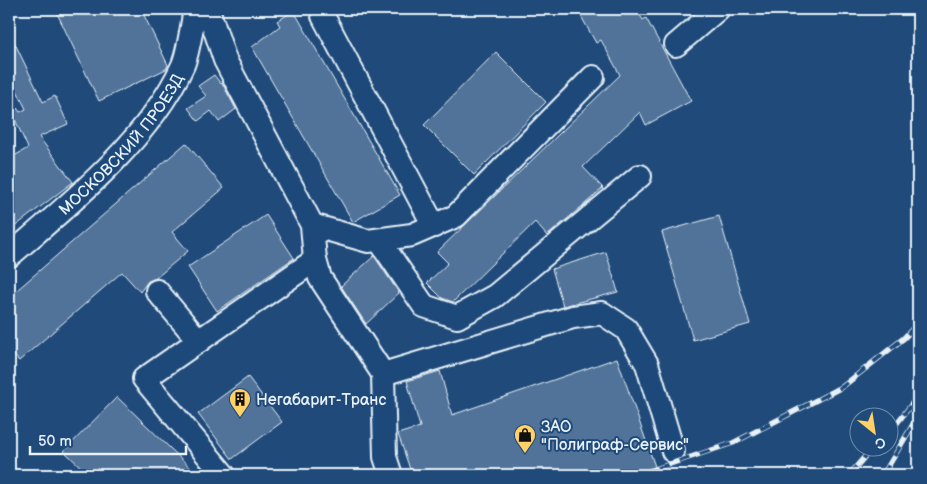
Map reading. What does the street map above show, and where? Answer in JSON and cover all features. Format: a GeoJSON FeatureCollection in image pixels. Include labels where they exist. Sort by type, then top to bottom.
{"type":"FeatureCollection","features":[{"type":"Feature","properties":{"kind":"street","name":"МОСКОВСКИЙ ПРОЕЗД"},"geometry":{"type":"LineString","coordinates":[[9,256],[60,212],[119,156],[154,115],[183,64],[196,9]]}},
{"type":"Feature","properties":{"kind":"street"},"geometry":{"type":"LineString","coordinates":[[208,9],[225,60],[312,225],[315,260],[320,278],[383,374],[385,457],[391,475]]}},
{"type":"Feature","properties":{"kind":"street"},"geometry":{"type":"LineString","coordinates":[[676,45],[718,9]]}},
{"type":"Feature","properties":{"kind":"street"},"geometry":{"type":"LineString","coordinates":[[323,16],[434,226]]}},
{"type":"Feature","properties":{"kind":"street"},"geometry":{"type":"LineString","coordinates":[[312,225],[368,241],[412,236],[456,216],[594,77]]}},
{"type":"Feature","properties":{"kind":"street"},"geometry":{"type":"LineString","coordinates":[[379,240],[424,306],[457,317],[495,296],[640,176]]}},
{"type":"Feature","properties":{"kind":"street"},"geometry":{"type":"LineString","coordinates":[[224,475],[144,379],[315,260]]}},
{"type":"Feature","properties":{"kind":"street"},"geometry":{"type":"LineString","coordinates":[[157,291],[199,341]]}},
{"type":"Feature","properties":{"kind":"street"},"geometry":{"type":"LineString","coordinates":[[383,374],[573,317],[602,313],[626,329],[647,364],[673,451]]}},
{"type":"Feature","properties":{"kind":"building"},"geometry":{"type":"Polygon","coordinates":[[[55,9],[141,9],[168,65],[166,69],[99,101],[55,9]]]}},
{"type":"Feature","properties":{"kind":"building"},"geometry":{"type":"Polygon","coordinates":[[[577,9],[636,9],[643,20],[646,18],[691,101],[646,125],[640,112],[583,167],[603,188],[547,236],[535,222],[453,302],[442,298],[427,283],[448,263],[437,252],[620,75],[601,40],[596,43],[577,9]]]}},
{"type":"Feature","properties":{"kind":"building"},"geometry":{"type":"Polygon","coordinates":[[[294,11],[400,195],[353,222],[252,47],[280,26],[277,21],[294,11]]]}},
{"type":"Feature","properties":{"kind":"building"},"geometry":{"type":"Polygon","coordinates":[[[9,31],[43,102],[55,96],[68,124],[39,137],[73,182],[9,231],[9,159],[28,148],[11,111],[17,108],[20,112],[26,109],[9,74],[9,31]]]}},
{"type":"Feature","properties":{"kind":"building"},"geometry":{"type":"Polygon","coordinates":[[[496,52],[546,102],[474,175],[424,125],[496,52]]]}},
{"type":"Feature","properties":{"kind":"building"},"geometry":{"type":"Polygon","coordinates":[[[214,75],[222,83],[236,109],[219,122],[211,111],[198,121],[188,108],[206,96],[198,86],[214,75]]]}},
{"type":"Feature","properties":{"kind":"building"},"geometry":{"type":"Polygon","coordinates":[[[186,143],[224,188],[172,232],[188,251],[156,278],[148,281],[140,292],[122,272],[19,361],[9,350],[9,297],[186,143]]]}},
{"type":"Feature","properties":{"kind":"building"},"geometry":{"type":"Polygon","coordinates":[[[266,215],[294,258],[217,311],[188,267],[266,215]]]}},
{"type":"Feature","properties":{"kind":"building"},"geometry":{"type":"Polygon","coordinates":[[[719,216],[750,324],[693,340],[662,232],[719,216]]]}},
{"type":"Feature","properties":{"kind":"building"},"geometry":{"type":"Polygon","coordinates":[[[606,252],[618,292],[563,306],[552,269],[606,252]]]}},
{"type":"Feature","properties":{"kind":"building"},"geometry":{"type":"Polygon","coordinates":[[[374,256],[399,293],[366,324],[341,286],[374,256]]]}},
{"type":"Feature","properties":{"kind":"building"},"geometry":{"type":"Polygon","coordinates":[[[617,358],[658,475],[412,475],[398,434],[420,427],[407,381],[440,371],[452,415],[617,358]]]}},
{"type":"Feature","properties":{"kind":"building","name":"Негабарит-Транс"},"geometry":{"type":"Polygon","coordinates":[[[248,377],[282,422],[232,459],[198,414],[248,377]]]}},
{"type":"Feature","properties":{"kind":"building"},"geometry":{"type":"Polygon","coordinates":[[[117,397],[198,475],[89,475],[64,451],[117,397]]]}},
{"type":"Feature","properties":{"kind":"railway"},"geometry":{"type":"LineString","coordinates":[[637,475],[733,443],[842,387],[904,338],[918,323]]}},
{"type":"Feature","properties":{"kind":"railway"},"geometry":{"type":"LineString","coordinates":[[900,419],[918,396]]}},
{"type":"Feature","properties":{"kind":"railway"},"geometry":{"type":"LineString","coordinates":[[883,475],[918,416]]}},
{"type":"Feature","properties":{"kind":"railway"},"geometry":{"type":"LineString","coordinates":[[849,475],[865,456]]}},
{"type":"Feature","properties":{"kind":"place","name":"Негабарит-Транс"},"geometry":{"type":"Point","coordinates":[240,418]}},
{"type":"Feature","properties":{"kind":"place","name":"ЗАО \"Полиграф-Сервис\""},"geometry":{"type":"Point","coordinates":[525,454]}}]}
